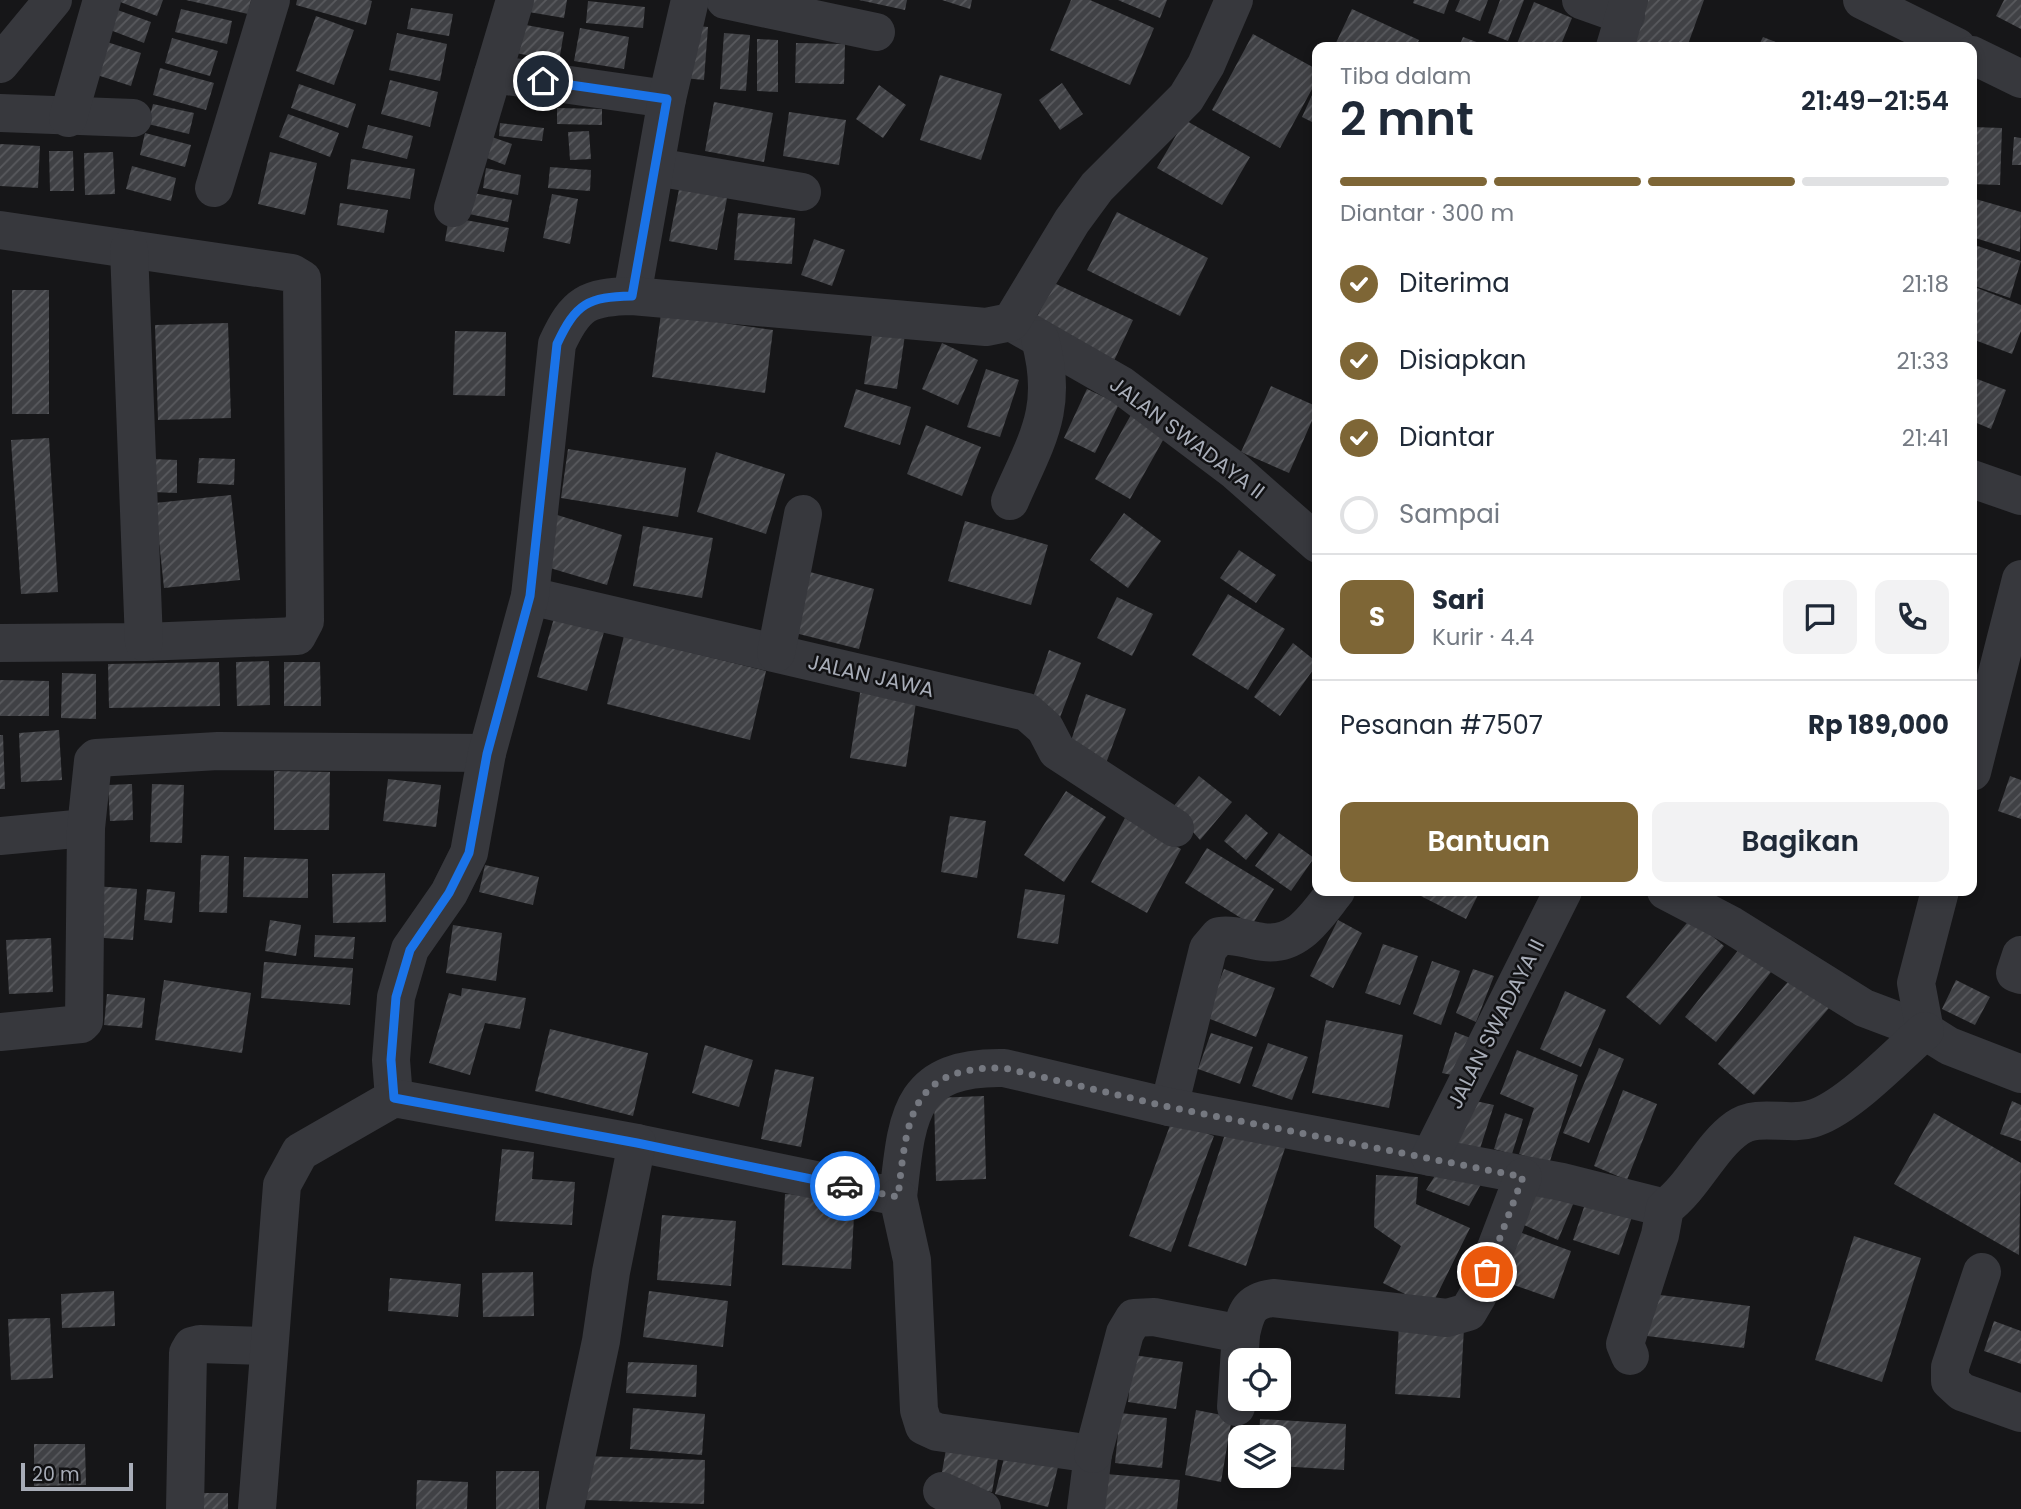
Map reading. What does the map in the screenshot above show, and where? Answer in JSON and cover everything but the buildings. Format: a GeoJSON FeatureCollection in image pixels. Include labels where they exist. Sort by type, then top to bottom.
{"type":"FeatureCollection","features":[{"type":"Feature","properties":{"kind":"street"},"geometry":{"type":"LineString","coordinates":[[0,64],[53,0]]}},
{"type":"Feature","properties":{"kind":"street"},"geometry":{"type":"LineString","coordinates":[[68,118],[102,0]]}},
{"type":"Feature","properties":{"kind":"street"},"geometry":{"type":"LineString","coordinates":[[214,188],[271,0]]}},
{"type":"Feature","properties":{"kind":"street"},"geometry":{"type":"LineString","coordinates":[[453,208],[516,0]]}},
{"type":"Feature","properties":{"kind":"street"},"geometry":{"type":"LineString","coordinates":[[632,296],[667,99],[690,0]]}},
{"type":"Feature","properties":{"kind":"street"},"geometry":{"type":"LineString","coordinates":[[725,0],[876,32]]}},
{"type":"Feature","properties":{"kind":"street"},"geometry":{"type":"LineString","coordinates":[[1026,331],[1072,221],[1097,187],[1186,98],[1206,65],[1234,0]]}},
{"type":"Feature","properties":{"kind":"street"},"geometry":{"type":"LineString","coordinates":[[1581,0],[1624,21]]}},
{"type":"Feature","properties":{"kind":"street"},"geometry":{"type":"LineString","coordinates":[[1862,0],[1947,42]]}},
{"type":"Feature","properties":{"kind":"street"},"geometry":{"type":"LineString","coordinates":[[1977,57],[2021,79]]}},
{"type":"Feature","properties":{"kind":"street"},"geometry":{"type":"LineString","coordinates":[[493,74],[667,99]]}},
{"type":"Feature","properties":{"kind":"street"},"geometry":{"type":"LineString","coordinates":[[0,113],[68,118],[133,118]]}},
{"type":"Feature","properties":{"kind":"street"},"geometry":{"type":"LineString","coordinates":[[656,167],[802,192]]}},
{"type":"Feature","properties":{"kind":"street"},"geometry":{"type":"LineString","coordinates":[[0,230],[292,273],[303,282],[302,630],[297,636],[144,642],[0,643]]}},
{"type":"Feature","properties":{"kind":"street"},"geometry":{"type":"LineString","coordinates":[[129,249],[144,642]]}},
{"type":"Feature","properties":{"kind":"street"},"geometry":{"type":"LineString","coordinates":[[394,1098],[391,1060],[396,997],[410,950],[449,893],[469,853],[487,754],[530,596],[557,344],[568,321],[586,303],[610,296],[632,296],[1026,331]]}},
{"type":"Feature","properties":{"kind":"street"},"geometry":{"type":"LineString","coordinates":[[1010,501],[1030,457],[1049,398],[1048,369],[1026,331]]}},
{"type":"Feature","properties":{"kind":"street","name":"JALAN SWADAYA II"},"geometry":{"type":"LineString","coordinates":[[1026,331],[1121,385],[1234,470],[1312,539]]}},
{"type":"Feature","properties":{"kind":"street"},"geometry":{"type":"LineString","coordinates":[[1977,481],[2021,496]]}},
{"type":"Feature","properties":{"kind":"street"},"geometry":{"type":"LineString","coordinates":[[776,653],[803,514]]}},
{"type":"Feature","properties":{"kind":"street"},"geometry":{"type":"LineString","coordinates":[[1977,758],[2012,657],[2021,579]]}},
{"type":"Feature","properties":{"kind":"street","name":"JALAN JAWA"},"geometry":{"type":"LineString","coordinates":[[530,596],[1027,712],[1045,728],[1057,751],[1175,828]]}},
{"type":"Feature","properties":{"kind":"street"},"geometry":{"type":"LineString","coordinates":[[0,1032],[81,1024],[84,1021],[86,828],[93,761],[102,756],[218,751],[487,754]]}},
{"type":"Feature","properties":{"kind":"street"},"geometry":{"type":"LineString","coordinates":[[0,835],[86,828]]}},
{"type":"Feature","properties":{"kind":"street"},"geometry":{"type":"LineString","coordinates":[[1169,1107],[1208,948],[1219,936],[1235,934],[1280,944],[1294,938],[1332,896]]}},
{"type":"Feature","properties":{"kind":"street","name":"JALAN SWADAYA II"},"geometry":{"type":"LineString","coordinates":[[1430,1157],[1560,896]]}},
{"type":"Feature","properties":{"kind":"street"},"geometry":{"type":"LineString","coordinates":[[1676,896],[1731,925],[1864,1008],[1925,1031],[1949,1046],[2021,1074]]}},
{"type":"Feature","properties":{"kind":"street"},"geometry":{"type":"LineString","coordinates":[[1925,1031],[1916,982],[1939,896]]}},
{"type":"Feature","properties":{"kind":"street"},"geometry":{"type":"LineString","coordinates":[[2021,955],[2015,973],[2021,975]]}},
{"type":"Feature","properties":{"kind":"street"},"geometry":{"type":"LineString","coordinates":[[1630,1356],[1625,1344],[1660,1235],[1665,1208],[1685,1192],[1723,1140],[1739,1126],[1769,1120],[1808,1120],[1832,1111],[1925,1031]]}},
{"type":"Feature","properties":{"kind":"street"},"geometry":{"type":"LineString","coordinates":[[1093,1454],[936,1432],[924,1426],[919,1410],[912,1260],[898,1197],[906,1126],[920,1100],[937,1082],[953,1073],[976,1068],[1004,1068],[1169,1107],[1523,1177],[1562,1182],[1665,1208]]}},
{"type":"Feature","properties":{"kind":"street"},"geometry":{"type":"LineString","coordinates":[[257,1509],[279,1203],[290,1166],[300,1152],[394,1098],[637,1143],[898,1197]]}},
{"type":"Feature","properties":{"kind":"street"},"geometry":{"type":"LineString","coordinates":[[565,1509],[601,1341],[611,1272],[637,1143]]}},
{"type":"Feature","properties":{"kind":"street"},"geometry":{"type":"LineString","coordinates":[[1240,1348],[1246,1311],[1257,1300],[1273,1298],[1447,1318],[1468,1312],[1478,1296],[1523,1177]]}},
{"type":"Feature","properties":{"kind":"street"},"geometry":{"type":"LineString","coordinates":[[1982,1272],[1950,1367],[1950,1381],[1962,1392],[2021,1413]]}},
{"type":"Feature","properties":{"kind":"street"},"geometry":{"type":"LineString","coordinates":[[1086,1509],[1093,1454],[1125,1332],[1134,1318],[1154,1317],[1241,1334]]}},
{"type":"Feature","properties":{"kind":"street"},"geometry":{"type":"LineString","coordinates":[[185,1509],[188,1353],[192,1346],[200,1344],[268,1346]]}},
{"type":"Feature","properties":{"kind":"street"},"geometry":{"type":"LineString","coordinates":[[943,1491],[982,1509]]}},
{"type":"Feature","properties":{"kind":"way so far"},"geometry":{"type":"LineString","coordinates":[[845,1186],[898,1197],[906,1126],[920,1100],[937,1082],[953,1073],[976,1068],[1004,1068],[1169,1107],[1523,1177],[1487,1272]]}},
{"type":"Feature","properties":{"kind":"route"},"geometry":{"type":"LineString","coordinates":[[543,81],[667,99],[632,296],[610,296],[576,309],[557,344],[530,596],[487,754],[469,853],[449,893],[410,950],[396,997],[391,1060],[394,1098],[637,1143],[845,1186]]}}]}
